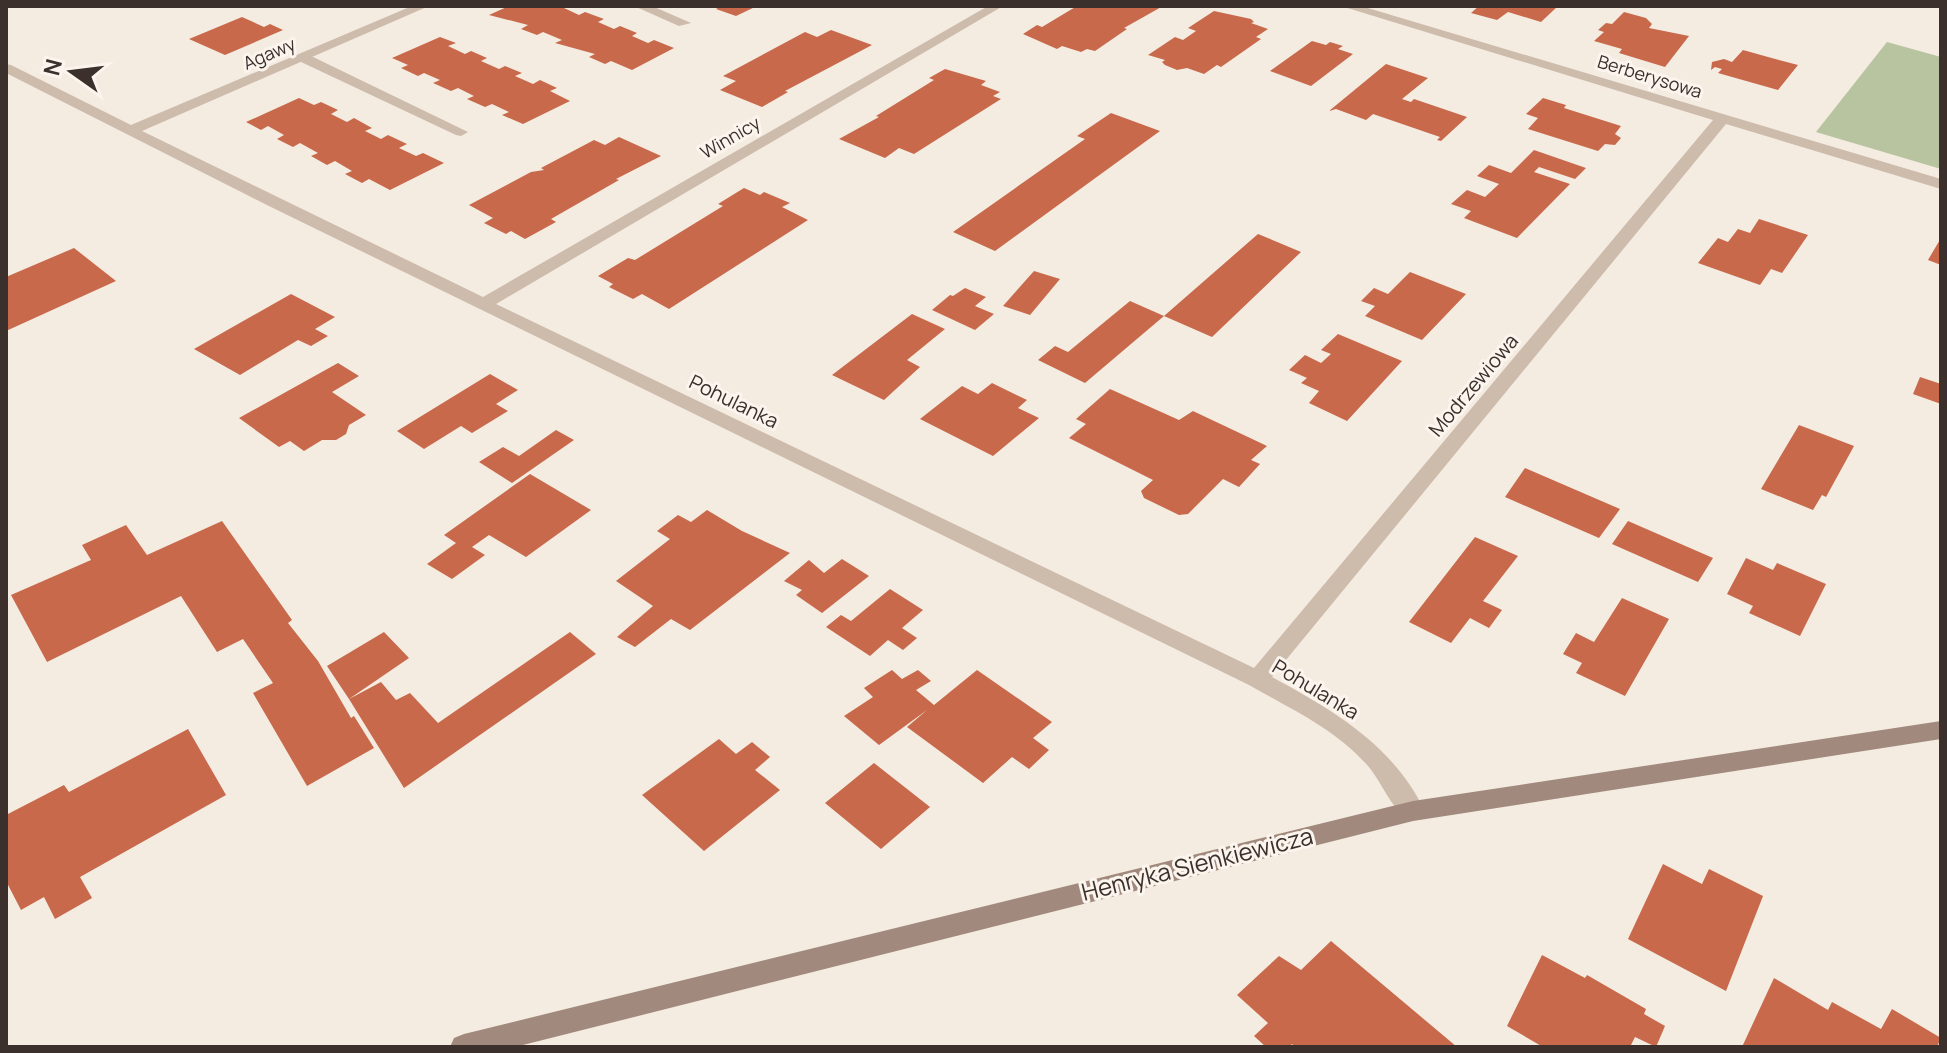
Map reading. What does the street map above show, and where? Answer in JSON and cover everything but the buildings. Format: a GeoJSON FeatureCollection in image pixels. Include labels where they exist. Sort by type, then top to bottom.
{"type":"FeatureCollection","features":[{"type":"Feature","properties":{"kind":"street","name":"Agawy"},"geometry":{"type":"LineString","coordinates":[[129,131],[423,6]]}},
{"type":"Feature","properties":{"kind":"street"},"geometry":{"type":"LineString","coordinates":[[640,6],[684,23]]}},
{"type":"Feature","properties":{"kind":"street","name":"Winnicy"},"geometry":{"type":"LineString","coordinates":[[485,303],[997,6]]}},
{"type":"Feature","properties":{"kind":"street","name":"Berberysowa"},"geometry":{"type":"LineString","coordinates":[[1347,6],[1941,184]]}},
{"type":"Feature","properties":{"kind":"street"},"geometry":{"type":"LineString","coordinates":[[304,58],[461,132]]}},
{"type":"Feature","properties":{"kind":"street","name":"Pohulanka"},"geometry":{"type":"LineString","coordinates":[[6,68],[1183,646],[1257,679],[1314,710],[1361,743],[1394,782],[1413,811]]}},
{"type":"Feature","properties":{"kind":"street","name":"Modrzewiowa"},"geometry":{"type":"LineString","coordinates":[[1257,679],[1723,118]]}},
{"type":"Feature","properties":{"kind":"street","name":"Henryka Sienkiewicza"},"geometry":{"type":"LineString","coordinates":[[464,1047],[1413,811],[1941,730]]}},
{"type":"Feature","properties":{"kind":"green space"},"geometry":{"type":"Polygon","coordinates":[[[1887,42],[1941,57],[1941,169],[1816,132],[1887,42]]]}}]}
